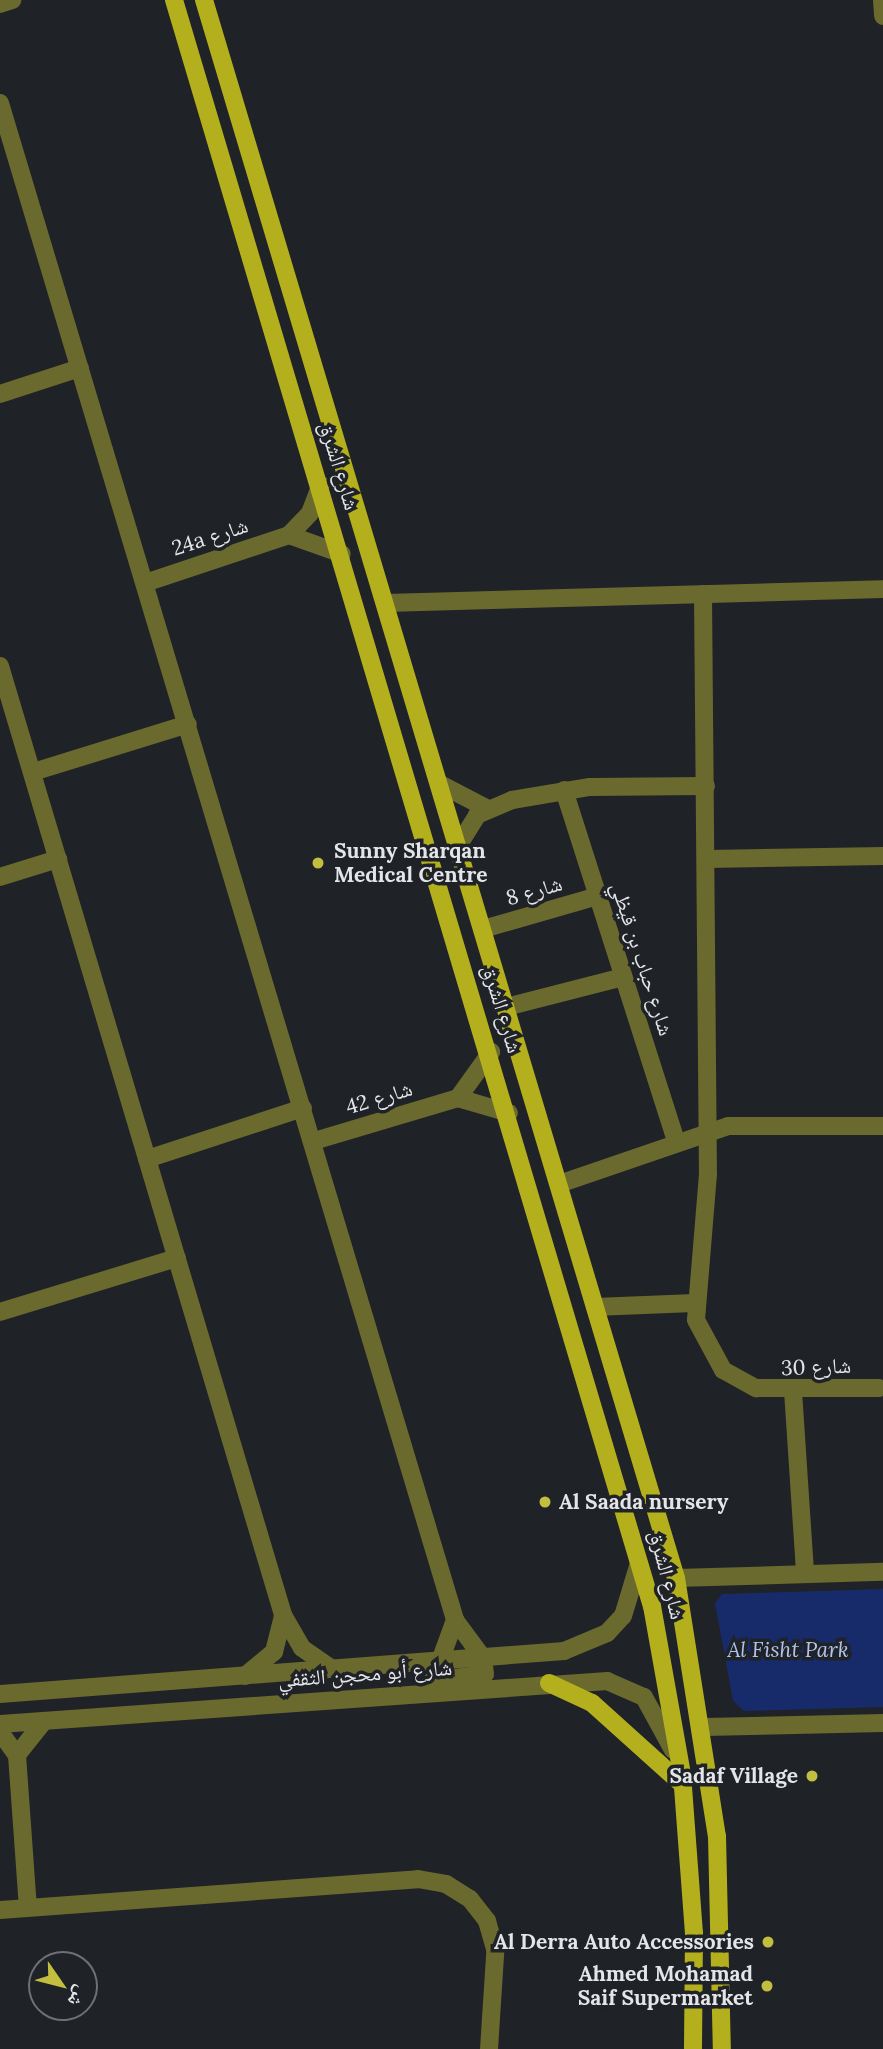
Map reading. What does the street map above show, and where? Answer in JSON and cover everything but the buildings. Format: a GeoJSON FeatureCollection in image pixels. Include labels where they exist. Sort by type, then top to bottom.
{"type":"FeatureCollection","features":[{"type":"Feature","properties":{"kind":"main road","name":"شارع الشرق"},"geometry":{"type":"LineString","coordinates":[[174,0],[638,1549],[682,1779],[694,1933],[693,2049]]}},
{"type":"Feature","properties":{"kind":"main road","name":"شارع الشرق"},"geometry":{"type":"LineString","coordinates":[[206,0],[676,1578],[704,1727],[721,1891],[722,2049]]}},
{"type":"Feature","properties":{"kind":"main road"},"geometry":{"type":"LineString","coordinates":[[375,666],[395,701],[409,699],[412,689]]}},
{"type":"Feature","properties":{"kind":"main road"},"geometry":{"type":"LineString","coordinates":[[542,1224],[553,1220],[563,1226],[594,1301]]}},
{"type":"Feature","properties":{"kind":"main road"},"geometry":{"type":"LineString","coordinates":[[549,1683],[592,1703],[682,1779]]}},
{"type":"Feature","properties":{"kind":"street"},"geometry":{"type":"LineString","coordinates":[[0,4],[12,0]]}},
{"type":"Feature","properties":{"kind":"street"},"geometry":{"type":"LineString","coordinates":[[882,0],[883,16]]}},
{"type":"Feature","properties":{"kind":"street"},"geometry":{"type":"LineString","coordinates":[[0,103],[456,1620],[484,1658],[485,1674],[360,1697]]}},
{"type":"Feature","properties":{"kind":"street"},"geometry":{"type":"LineString","coordinates":[[0,394],[80,368]]}},
{"type":"Feature","properties":{"kind":"street"},"geometry":{"type":"LineString","coordinates":[[321,485],[310,513],[289,535],[342,554]]}},
{"type":"Feature","properties":{"kind":"street","name":"24a شارع"},"geometry":{"type":"LineString","coordinates":[[145,583],[289,535]]}},
{"type":"Feature","properties":{"kind":"street"},"geometry":{"type":"LineString","coordinates":[[386,603],[883,589]]}},
{"type":"Feature","properties":{"kind":"street"},"geometry":{"type":"LineString","coordinates":[[594,1301],[694,1303],[706,1217],[707,859],[703,594]]}},
{"type":"Feature","properties":{"kind":"street"},"geometry":{"type":"LineString","coordinates":[[1,673],[33,772],[283,1615],[302,1648],[332,1669]]}},
{"type":"Feature","properties":{"kind":"street"},"geometry":{"type":"LineString","coordinates":[[33,772],[188,724]]}},
{"type":"Feature","properties":{"kind":"street"},"geometry":{"type":"LineString","coordinates":[[440,784],[486,808],[564,790],[706,786]]}},
{"type":"Feature","properties":{"kind":"street","name":"شارع حباب بن قيظي"},"geometry":{"type":"LineString","coordinates":[[564,790],[676,1142]]}},
{"type":"Feature","properties":{"kind":"street"},"geometry":{"type":"LineString","coordinates":[[458,846],[486,808]]}},
{"type":"Feature","properties":{"kind":"street"},"geometry":{"type":"LineString","coordinates":[[707,859],[883,856]]}},
{"type":"Feature","properties":{"kind":"street"},"geometry":{"type":"LineString","coordinates":[[0,877],[58,859]]}},
{"type":"Feature","properties":{"kind":"street","name":"شارع 8"},"geometry":{"type":"LineString","coordinates":[[483,929],[598,896]]}},
{"type":"Feature","properties":{"kind":"street"},"geometry":{"type":"LineString","coordinates":[[506,1007],[624,976]]}},
{"type":"Feature","properties":{"kind":"street"},"geometry":{"type":"LineString","coordinates":[[491,1052],[458,1098],[509,1113]]}},
{"type":"Feature","properties":{"kind":"street","name":"شارع 42"},"geometry":{"type":"LineString","coordinates":[[314,1141],[458,1098]]}},
{"type":"Feature","properties":{"kind":"street"},"geometry":{"type":"LineString","coordinates":[[147,1158],[303,1108]]}},
{"type":"Feature","properties":{"kind":"street"},"geometry":{"type":"LineString","coordinates":[[559,1184],[707,1130],[883,1126]]}},
{"type":"Feature","properties":{"kind":"street"},"geometry":{"type":"LineString","coordinates":[[0,1312],[177,1258]]}},
{"type":"Feature","properties":{"kind":"street","name":"شارع 30"},"geometry":{"type":"LineString","coordinates":[[694,1303],[700,1334],[723,1370],[756,1388],[793,1391],[879,1388]]}},
{"type":"Feature","properties":{"kind":"street"},"geometry":{"type":"LineString","coordinates":[[793,1391],[805,1574]]}},
{"type":"Feature","properties":{"kind":"street","name":"شارع أبو محجن الثقفي"},"geometry":{"type":"LineString","coordinates":[[0,1694],[564,1651],[607,1633],[634,1595],[638,1549]]}},
{"type":"Feature","properties":{"kind":"street"},"geometry":{"type":"LineString","coordinates":[[676,1578],[883,1572]]}},
{"type":"Feature","properties":{"kind":"street"},"geometry":{"type":"LineString","coordinates":[[245,1675],[274,1652],[283,1615]]}},
{"type":"Feature","properties":{"kind":"street"},"geometry":{"type":"LineString","coordinates":[[440,1661],[456,1620]]}},
{"type":"Feature","properties":{"kind":"street","name":"شارع أبو محجن الثقفي"},"geometry":{"type":"LineString","coordinates":[[0,1724],[549,1683],[607,1681],[644,1697],[657,1713],[682,1779]]}},
{"type":"Feature","properties":{"kind":"street"},"geometry":{"type":"LineString","coordinates":[[17,1755],[44,1721]]}},
{"type":"Feature","properties":{"kind":"street"},"geometry":{"type":"LineString","coordinates":[[704,1727],[883,1723]]}},
{"type":"Feature","properties":{"kind":"street"},"geometry":{"type":"LineString","coordinates":[[0,1732],[17,1755],[29,1908]]}},
{"type":"Feature","properties":{"kind":"street"},"geometry":{"type":"LineString","coordinates":[[0,1910],[450,1876],[479,1890],[495,1918],[489,2049]]}},
{"type":"Feature","properties":{"kind":"green space","name":"Al Fisht Park"},"geometry":{"type":"Polygon","coordinates":[[[883,1589],[883,1707],[744,1711],[733,1701],[715,1603],[722,1594],[883,1589]]]}},
{"type":"Feature","properties":{"kind":"place","name":"Sunny Sharqan Medical Centre"},"geometry":{"type":"Point","coordinates":[318,863]}},
{"type":"Feature","properties":{"kind":"place","name":"Al Saada nursery"},"geometry":{"type":"Point","coordinates":[545,1502]}},
{"type":"Feature","properties":{"kind":"place","name":"Sadaf Village"},"geometry":{"type":"Point","coordinates":[812,1776]}},
{"type":"Feature","properties":{"kind":"place","name":"Al Derra Auto Accessories"},"geometry":{"type":"Point","coordinates":[768,1942]}},
{"type":"Feature","properties":{"kind":"place","name":"Ahmed Mohamad Saif Supermarket"},"geometry":{"type":"Point","coordinates":[767,1986]}}]}
